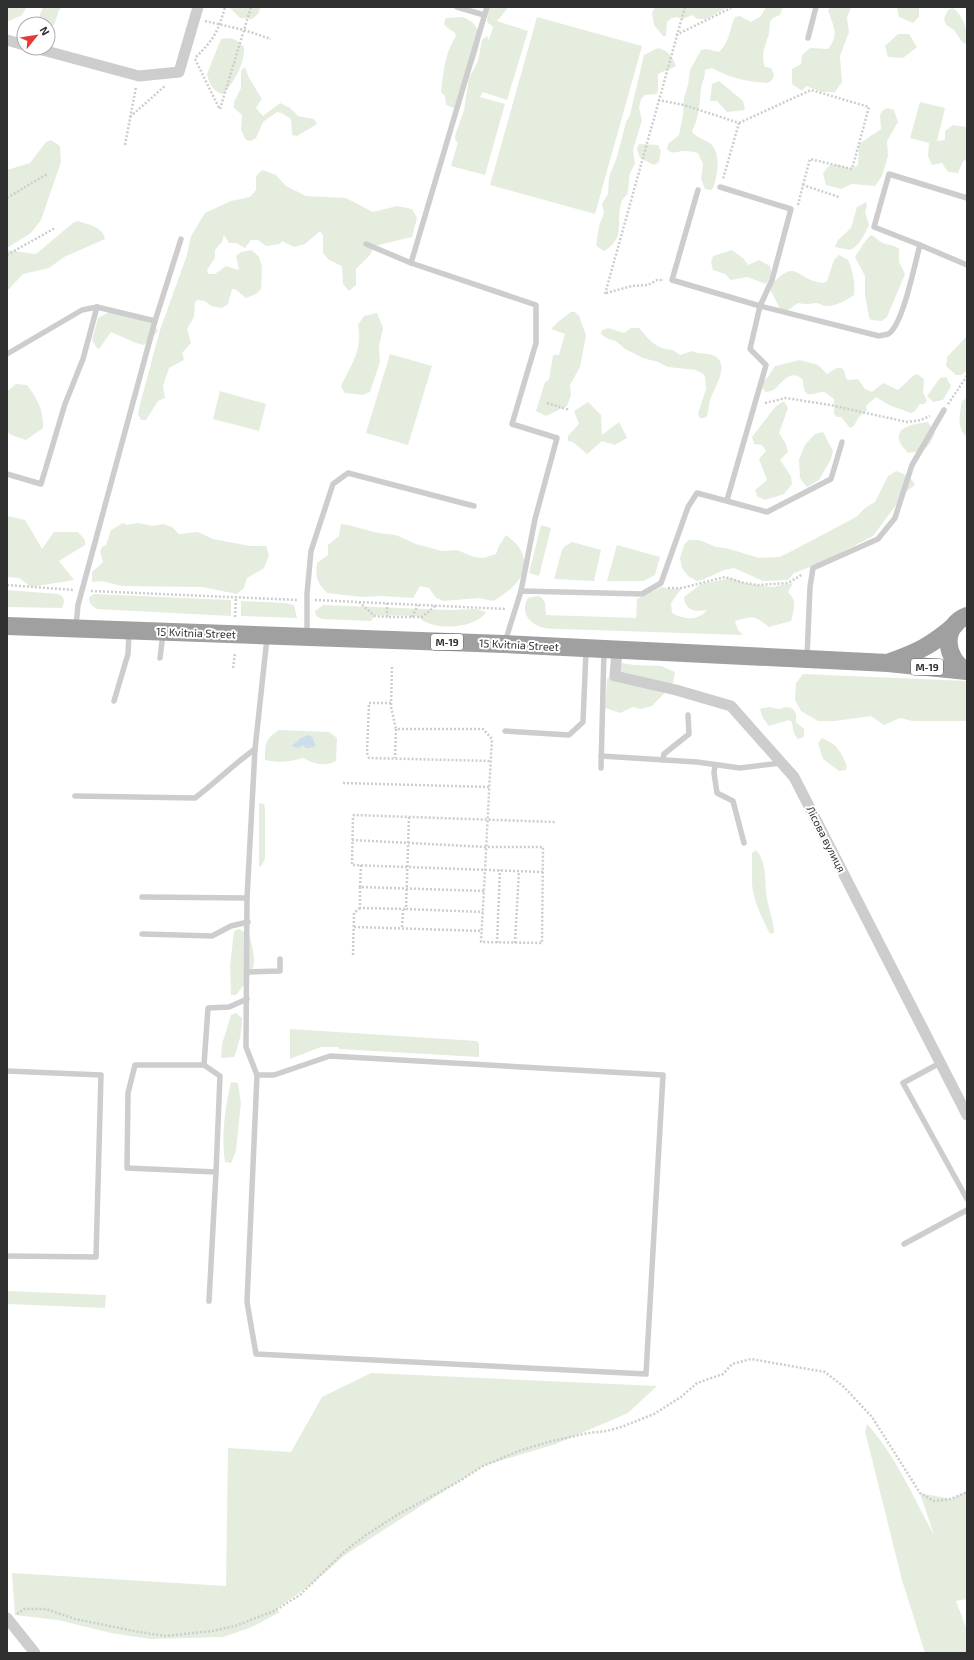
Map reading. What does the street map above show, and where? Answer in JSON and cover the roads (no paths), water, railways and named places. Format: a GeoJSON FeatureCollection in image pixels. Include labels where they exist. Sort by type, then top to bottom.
{"type":"FeatureCollection","features":[{"type":"Feature","properties":{"kind":"highway","name":"15 Kvitnia Street"},"geometry":{"type":"LineString","coordinates":[[888,663],[919,651],[937,641],[961,621]]}},
{"type":"Feature","properties":{"kind":"highway","name":"М-19"},"geometry":{"type":"LineString","coordinates":[[961,621],[950,634],[948,643],[954,661],[967,671]]}},
{"type":"Feature","properties":{"kind":"highway","name":"15 Kvitnia Street"},"geometry":{"type":"LineString","coordinates":[[7,626],[130,630],[267,637],[504,644],[888,663],[967,671]]}},
{"type":"Feature","properties":{"kind":"street"},"geometry":{"type":"LineString","coordinates":[[56,54],[139,76],[179,72],[198,7]]}},
{"type":"Feature","properties":{"kind":"street","name":"Лісова вулиця"},"geometry":{"type":"LineString","coordinates":[[611,650],[616,676],[676,690],[731,706],[794,777],[967,1115]]}},
{"type":"Feature","properties":{"kind":"street"},"geometry":{"type":"LineString","coordinates":[[8,1619],[35,1653]]}},
{"type":"Feature","properties":{"kind":"lane"},"geometry":{"type":"LineString","coordinates":[[457,7],[484,15]]}},
{"type":"Feature","properties":{"kind":"lane"},"geometry":{"type":"LineString","coordinates":[[411,263],[487,7]]}},
{"type":"Feature","properties":{"kind":"lane"},"geometry":{"type":"LineString","coordinates":[[808,38],[816,7]]}},
{"type":"Feature","properties":{"kind":"lane"},"geometry":{"type":"LineString","coordinates":[[967,198],[889,174],[874,227],[967,265]]}},
{"type":"Feature","properties":{"kind":"lane"},"geometry":{"type":"LineString","coordinates":[[720,187],[791,209],[772,280],[760,306],[750,349],[766,365],[727,500]]}},
{"type":"Feature","properties":{"kind":"lane"},"geometry":{"type":"LineString","coordinates":[[698,190],[672,280],[760,306],[879,336],[889,334],[895,326],[906,301],[920,245]]}},
{"type":"Feature","properties":{"kind":"lane"},"geometry":{"type":"LineString","coordinates":[[76,629],[78,605],[155,321],[181,239]]}},
{"type":"Feature","properties":{"kind":"lane"},"geometry":{"type":"LineString","coordinates":[[366,244],[411,263],[536,305],[536,343],[512,424],[557,438],[535,519],[521,591],[504,644]]}},
{"type":"Feature","properties":{"kind":"lane"},"geometry":{"type":"LineString","coordinates":[[7,354],[82,310],[97,307],[155,321]]}},
{"type":"Feature","properties":{"kind":"lane"},"geometry":{"type":"LineString","coordinates":[[7,474],[41,484],[65,404],[83,358],[97,307]]}},
{"type":"Feature","properties":{"kind":"lane"},"geometry":{"type":"LineString","coordinates":[[807,659],[810,587],[813,568],[878,540],[895,518],[912,465],[944,410]]}},
{"type":"Feature","properties":{"kind":"lane"},"geometry":{"type":"LineString","coordinates":[[521,591],[642,594],[660,583],[688,507],[697,493],[767,512],[831,479],[842,442]]}},
{"type":"Feature","properties":{"kind":"lane"},"geometry":{"type":"LineString","coordinates":[[307,638],[307,600],[311,551],[333,484],[348,472],[474,506]]}},
{"type":"Feature","properties":{"kind":"lane"},"geometry":{"type":"LineString","coordinates":[[114,701],[128,654],[130,630]]}},
{"type":"Feature","properties":{"kind":"lane"},"geometry":{"type":"LineString","coordinates":[[160,658],[163,632]]}},
{"type":"Feature","properties":{"kind":"lane"},"geometry":{"type":"LineString","coordinates":[[257,1075],[274,1075],[330,1056],[663,1075],[646,1374],[256,1354],[247,1302],[257,1075],[246,1047],[248,972],[247,898],[255,749],[267,637]]}},
{"type":"Feature","properties":{"kind":"lane"},"geometry":{"type":"LineString","coordinates":[[505,731],[569,734],[583,722],[586,648]]}},
{"type":"Feature","properties":{"kind":"lane"},"geometry":{"type":"LineString","coordinates":[[601,768],[611,650]]}},
{"type":"Feature","properties":{"kind":"lane"},"geometry":{"type":"LineString","coordinates":[[664,760],[664,754],[689,734],[688,715]]}},
{"type":"Feature","properties":{"kind":"lane"},"geometry":{"type":"LineString","coordinates":[[75,796],[195,798],[218,781],[237,761],[255,749]]}},
{"type":"Feature","properties":{"kind":"lane"},"geometry":{"type":"LineString","coordinates":[[601,756],[664,760],[740,768],[781,763]]}},
{"type":"Feature","properties":{"kind":"lane"},"geometry":{"type":"LineString","coordinates":[[715,765],[714,773],[717,794],[733,801],[744,843]]}},
{"type":"Feature","properties":{"kind":"lane"},"geometry":{"type":"LineString","coordinates":[[142,897],[247,898]]}},
{"type":"Feature","properties":{"kind":"lane"},"geometry":{"type":"LineString","coordinates":[[142,934],[212,936],[231,926],[248,922]]}},
{"type":"Feature","properties":{"kind":"lane"},"geometry":{"type":"LineString","coordinates":[[248,972],[280,971],[280,959]]}},
{"type":"Feature","properties":{"kind":"lane"},"geometry":{"type":"LineString","coordinates":[[204,1065],[208,1008],[230,1007],[247,999]]}},
{"type":"Feature","properties":{"kind":"lane"},"geometry":{"type":"LineString","coordinates":[[940,1063],[903,1083],[967,1200]]}},
{"type":"Feature","properties":{"kind":"lane"},"geometry":{"type":"LineString","coordinates":[[209,1301],[216,1172],[220,1076],[204,1065],[135,1064],[128,1093],[127,1168],[216,1172]]}},
{"type":"Feature","properties":{"kind":"lane"},"geometry":{"type":"LineString","coordinates":[[7,1071],[101,1074],[96,1257],[7,1256]]}},
{"type":"Feature","properties":{"kind":"lane"},"geometry":{"type":"LineString","coordinates":[[904,1244],[967,1210]]}},
{"type":"Feature","properties":{"kind":"water"},"geometry":{"type":"Polygon","coordinates":[[[308,735],[312,737],[316,746],[305,748],[304,745],[298,748],[292,746],[301,738],[308,735]]]}}]}
